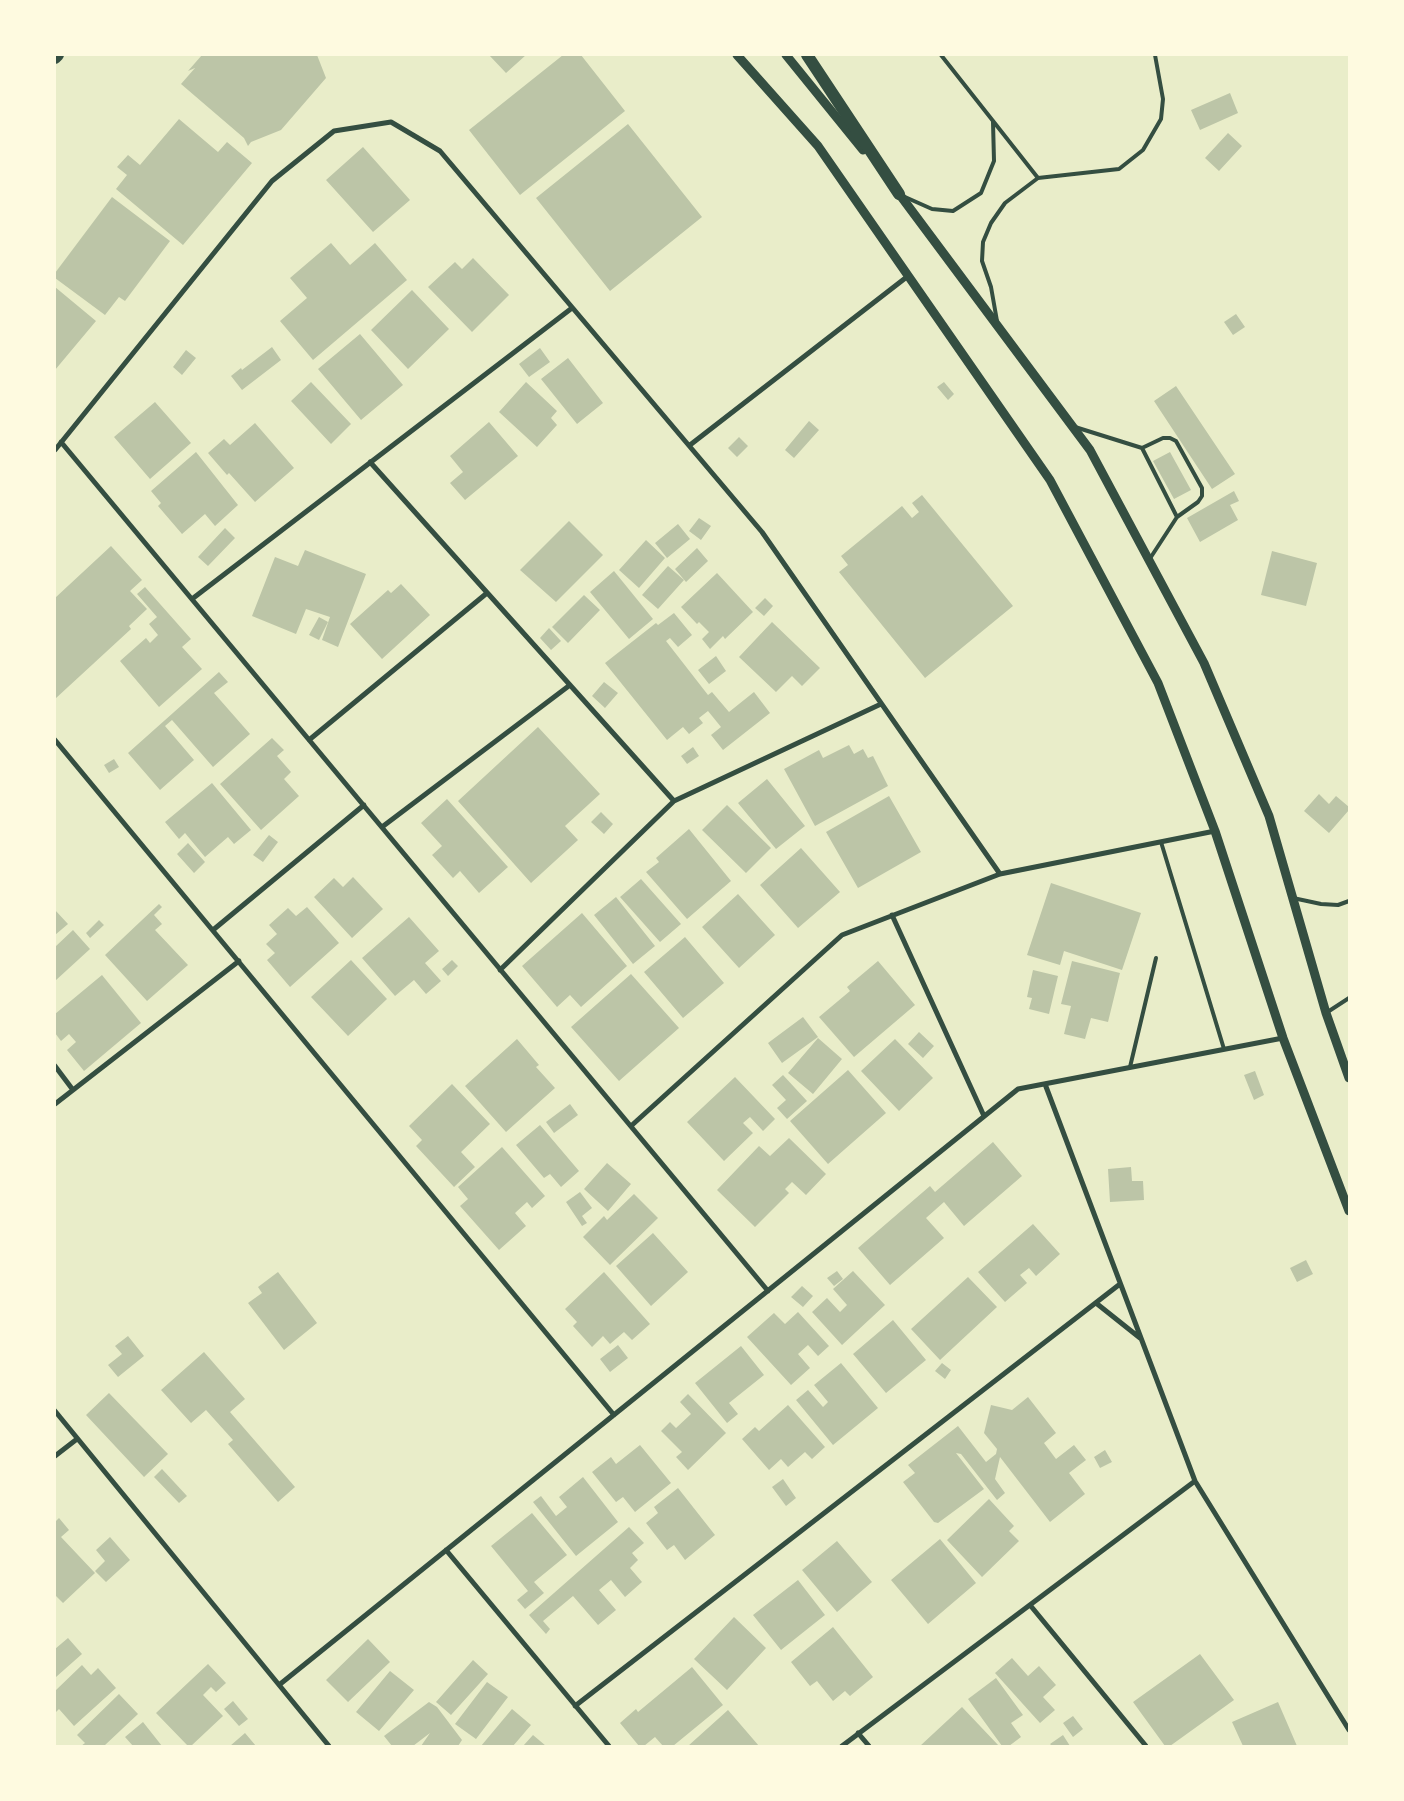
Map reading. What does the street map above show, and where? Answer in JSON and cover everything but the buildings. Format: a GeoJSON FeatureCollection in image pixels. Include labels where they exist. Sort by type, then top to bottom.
{"type":"FeatureCollection","features":[{"type":"Feature","properties":{"kind":"main road"},"geometry":{"type":"LineString","coordinates":[[55,58],[58,55]]}},
{"type":"Feature","properties":{"kind":"main road"},"geometry":{"type":"LineString","coordinates":[[807,55],[899,194]]}},
{"type":"Feature","properties":{"kind":"street"},"geometry":{"type":"LineString","coordinates":[[737,55],[818,146],[1050,480],[1158,683],[1215,831],[1283,1038],[1349,1211]]}},
{"type":"Feature","properties":{"kind":"street"},"geometry":{"type":"LineString","coordinates":[[786,55],[899,194],[1090,450],[1204,663],[1269,816],[1326,1013],[1349,1078]]}},
{"type":"Feature","properties":{"kind":"street"},"geometry":{"type":"LineString","coordinates":[[55,450],[272,181],[334,131],[390,122],[440,151],[762,532],[1000,874]]}},
{"type":"Feature","properties":{"kind":"street"},"geometry":{"type":"LineString","coordinates":[[690,445],[908,276]]}},
{"type":"Feature","properties":{"kind":"street"},"geometry":{"type":"LineString","coordinates":[[192,599],[572,308]]}},
{"type":"Feature","properties":{"kind":"street"},"geometry":{"type":"LineString","coordinates":[[61,442],[768,1291]]}},
{"type":"Feature","properties":{"kind":"street"},"geometry":{"type":"LineString","coordinates":[[370,462],[674,801]]}},
{"type":"Feature","properties":{"kind":"street"},"geometry":{"type":"LineString","coordinates":[[309,740],[487,593]]}},
{"type":"Feature","properties":{"kind":"street"},"geometry":{"type":"LineString","coordinates":[[382,827],[570,685]]}},
{"type":"Feature","properties":{"kind":"street"},"geometry":{"type":"LineString","coordinates":[[500,970],[674,801],[881,704]]}},
{"type":"Feature","properties":{"kind":"street"},"geometry":{"type":"LineString","coordinates":[[55,740],[614,1415]]}},
{"type":"Feature","properties":{"kind":"street"},"geometry":{"type":"LineString","coordinates":[[213,930],[364,805]]}},
{"type":"Feature","properties":{"kind":"street"},"geometry":{"type":"LineString","coordinates":[[631,1126],[842,935],[1000,874],[1215,831]]}},
{"type":"Feature","properties":{"kind":"street"},"geometry":{"type":"LineString","coordinates":[[892,915],[984,1116]]}},
{"type":"Feature","properties":{"kind":"street"},"geometry":{"type":"LineString","coordinates":[[55,1104],[239,961]]}},
{"type":"Feature","properties":{"kind":"street"},"geometry":{"type":"LineString","coordinates":[[279,1685],[1018,1089],[1283,1038]]}},
{"type":"Feature","properties":{"kind":"street"},"geometry":{"type":"LineString","coordinates":[[55,1066],[74,1090]]}},
{"type":"Feature","properties":{"kind":"street"},"geometry":{"type":"LineString","coordinates":[[1045,1084],[1195,1481],[1349,1730]]}},
{"type":"Feature","properties":{"kind":"street"},"geometry":{"type":"LineString","coordinates":[[575,1706],[1120,1284]]}},
{"type":"Feature","properties":{"kind":"street"},"geometry":{"type":"LineString","coordinates":[[1096,1303],[1141,1339]]}},
{"type":"Feature","properties":{"kind":"street"},"geometry":{"type":"LineString","coordinates":[[55,1411],[329,1746]]}},
{"type":"Feature","properties":{"kind":"street"},"geometry":{"type":"LineString","coordinates":[[55,1456],[78,1439]]}},
{"type":"Feature","properties":{"kind":"street"},"geometry":{"type":"LineString","coordinates":[[842,1746],[1195,1481]]}},
{"type":"Feature","properties":{"kind":"street"},"geometry":{"type":"LineString","coordinates":[[446,1550],[609,1746]]}},
{"type":"Feature","properties":{"kind":"street"},"geometry":{"type":"LineString","coordinates":[[1030,1605],[1146,1746]]}},
{"type":"Feature","properties":{"kind":"street"},"geometry":{"type":"LineString","coordinates":[[858,1733],[869,1746]]}},
{"type":"Feature","properties":{"kind":"lane"},"geometry":{"type":"LineString","coordinates":[[941,55],[1038,178]]}},
{"type":"Feature","properties":{"kind":"lane"},"geometry":{"type":"LineString","coordinates":[[999,328],[991,287],[982,262],[984,242],[991,223],[1005,203],[1038,178],[1119,169],[1143,150],[1161,119],[1163,99],[1155,55]]}},
{"type":"Feature","properties":{"kind":"lane"},"geometry":{"type":"LineString","coordinates":[[899,194],[932,209],[953,211],[981,193],[994,161],[993,122]]}},
{"type":"Feature","properties":{"kind":"lane"},"geometry":{"type":"LineString","coordinates":[[1073,426],[1142,448],[1163,438],[1176,441],[1202,488],[1202,496],[1198,502],[1178,516],[1149,560]]}},
{"type":"Feature","properties":{"kind":"lane"},"geometry":{"type":"LineString","coordinates":[[1142,448],[1178,516]]}},
{"type":"Feature","properties":{"kind":"lane"},"geometry":{"type":"LineString","coordinates":[[1161,842],[1224,1049]]}},
{"type":"Feature","properties":{"kind":"lane"},"geometry":{"type":"LineString","coordinates":[[1293,898],[1321,904],[1338,905],[1349,901]]}},
{"type":"Feature","properties":{"kind":"lane"},"geometry":{"type":"LineString","coordinates":[[1130,1067],[1156,958]]}},
{"type":"Feature","properties":{"kind":"lane"},"geometry":{"type":"LineString","coordinates":[[1326,1013],[1349,998]]}}]}
